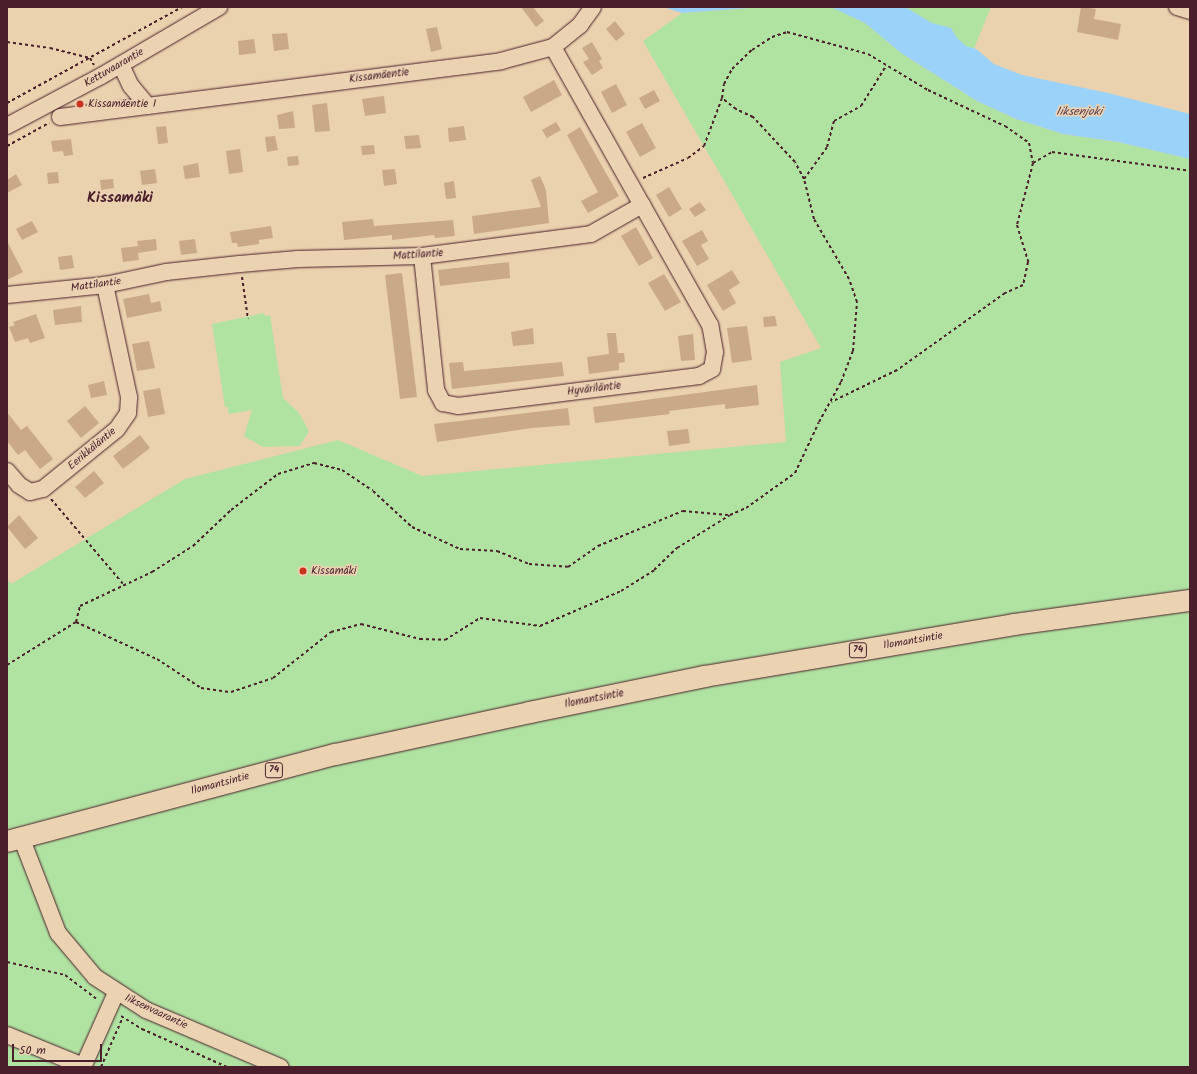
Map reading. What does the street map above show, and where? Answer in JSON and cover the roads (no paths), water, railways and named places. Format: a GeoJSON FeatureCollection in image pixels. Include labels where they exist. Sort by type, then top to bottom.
{"type":"FeatureCollection","features":[{"type":"Feature","properties":{"kind":"main road","name":"Ilomantsintie"},"geometry":{"type":"LineString","coordinates":[[14,839],[335,754],[704,676],[968,632],[1190,600]]}},
{"type":"Feature","properties":{"kind":"street","name":"Kettuvaarantie"},"geometry":{"type":"LineString","coordinates":[[7,126],[121,65],[219,7]]}},
{"type":"Feature","properties":{"kind":"street","name":"Kissamäentie"},"geometry":{"type":"LineString","coordinates":[[60,117],[501,61],[553,47],[580,25],[593,7]]}},
{"type":"Feature","properties":{"kind":"street"},"geometry":{"type":"LineString","coordinates":[[1177,7],[1190,11]]}},
{"type":"Feature","properties":{"kind":"street"},"geometry":{"type":"LineString","coordinates":[[553,47],[642,205]]}},
{"type":"Feature","properties":{"kind":"street"},"geometry":{"type":"LineString","coordinates":[[121,65],[131,86],[148,106]]}},
{"type":"Feature","properties":{"kind":"street","name":"Hyväriläntie"},"geometry":{"type":"LineString","coordinates":[[422,256],[436,390],[443,403],[458,406],[699,376],[712,369],[715,352],[710,325],[642,205]]}},
{"type":"Feature","properties":{"kind":"street","name":"Mattilantie"},"geometry":{"type":"LineString","coordinates":[[7,295],[105,285],[166,272],[240,264],[298,259],[422,256],[591,234],[642,205]]}},
{"type":"Feature","properties":{"kind":"street","name":"Eerikkäläntie"},"geometry":{"type":"LineString","coordinates":[[7,471],[19,485],[30,492],[43,489],[117,429],[128,413],[128,397],[105,285]]}},
{"type":"Feature","properties":{"kind":"street","name":"Iiksenvaarantie"},"geometry":{"type":"LineString","coordinates":[[14,839],[58,933],[95,977],[116,993],[146,1010],[280,1067]]}},
{"type":"Feature","properties":{"kind":"street"},"geometry":{"type":"LineString","coordinates":[[7,1035],[83,1066],[116,993]]}},
{"type":"Feature","properties":{"kind":"water"},"geometry":{"type":"Polygon","coordinates":[[[663,7],[762,7],[682,13],[663,7]]]}},
{"type":"Feature","properties":{"kind":"water","name":"Iiksenjoki"},"geometry":{"type":"Polygon","coordinates":[[[831,7],[905,7],[932,23],[951,28],[957,38],[966,46],[976,49],[994,64],[1022,75],[1108,93],[1190,114],[1190,159],[1118,142],[1063,134],[1016,119],[977,101],[901,53],[865,23],[831,7]]]}},
{"type":"Feature","properties":{"kind":"place","name":"Kissamäentie I"},"geometry":{"type":"Point","coordinates":[80,104]}},
{"type":"Feature","properties":{"kind":"place","name":"Kissamäki"},"geometry":{"type":"Point","coordinates":[303,571]}},
{"type":"Feature","properties":{"kind":"district","name":"Kissamäki"},"geometry":{"type":"Point","coordinates":[120,199]}}]}
